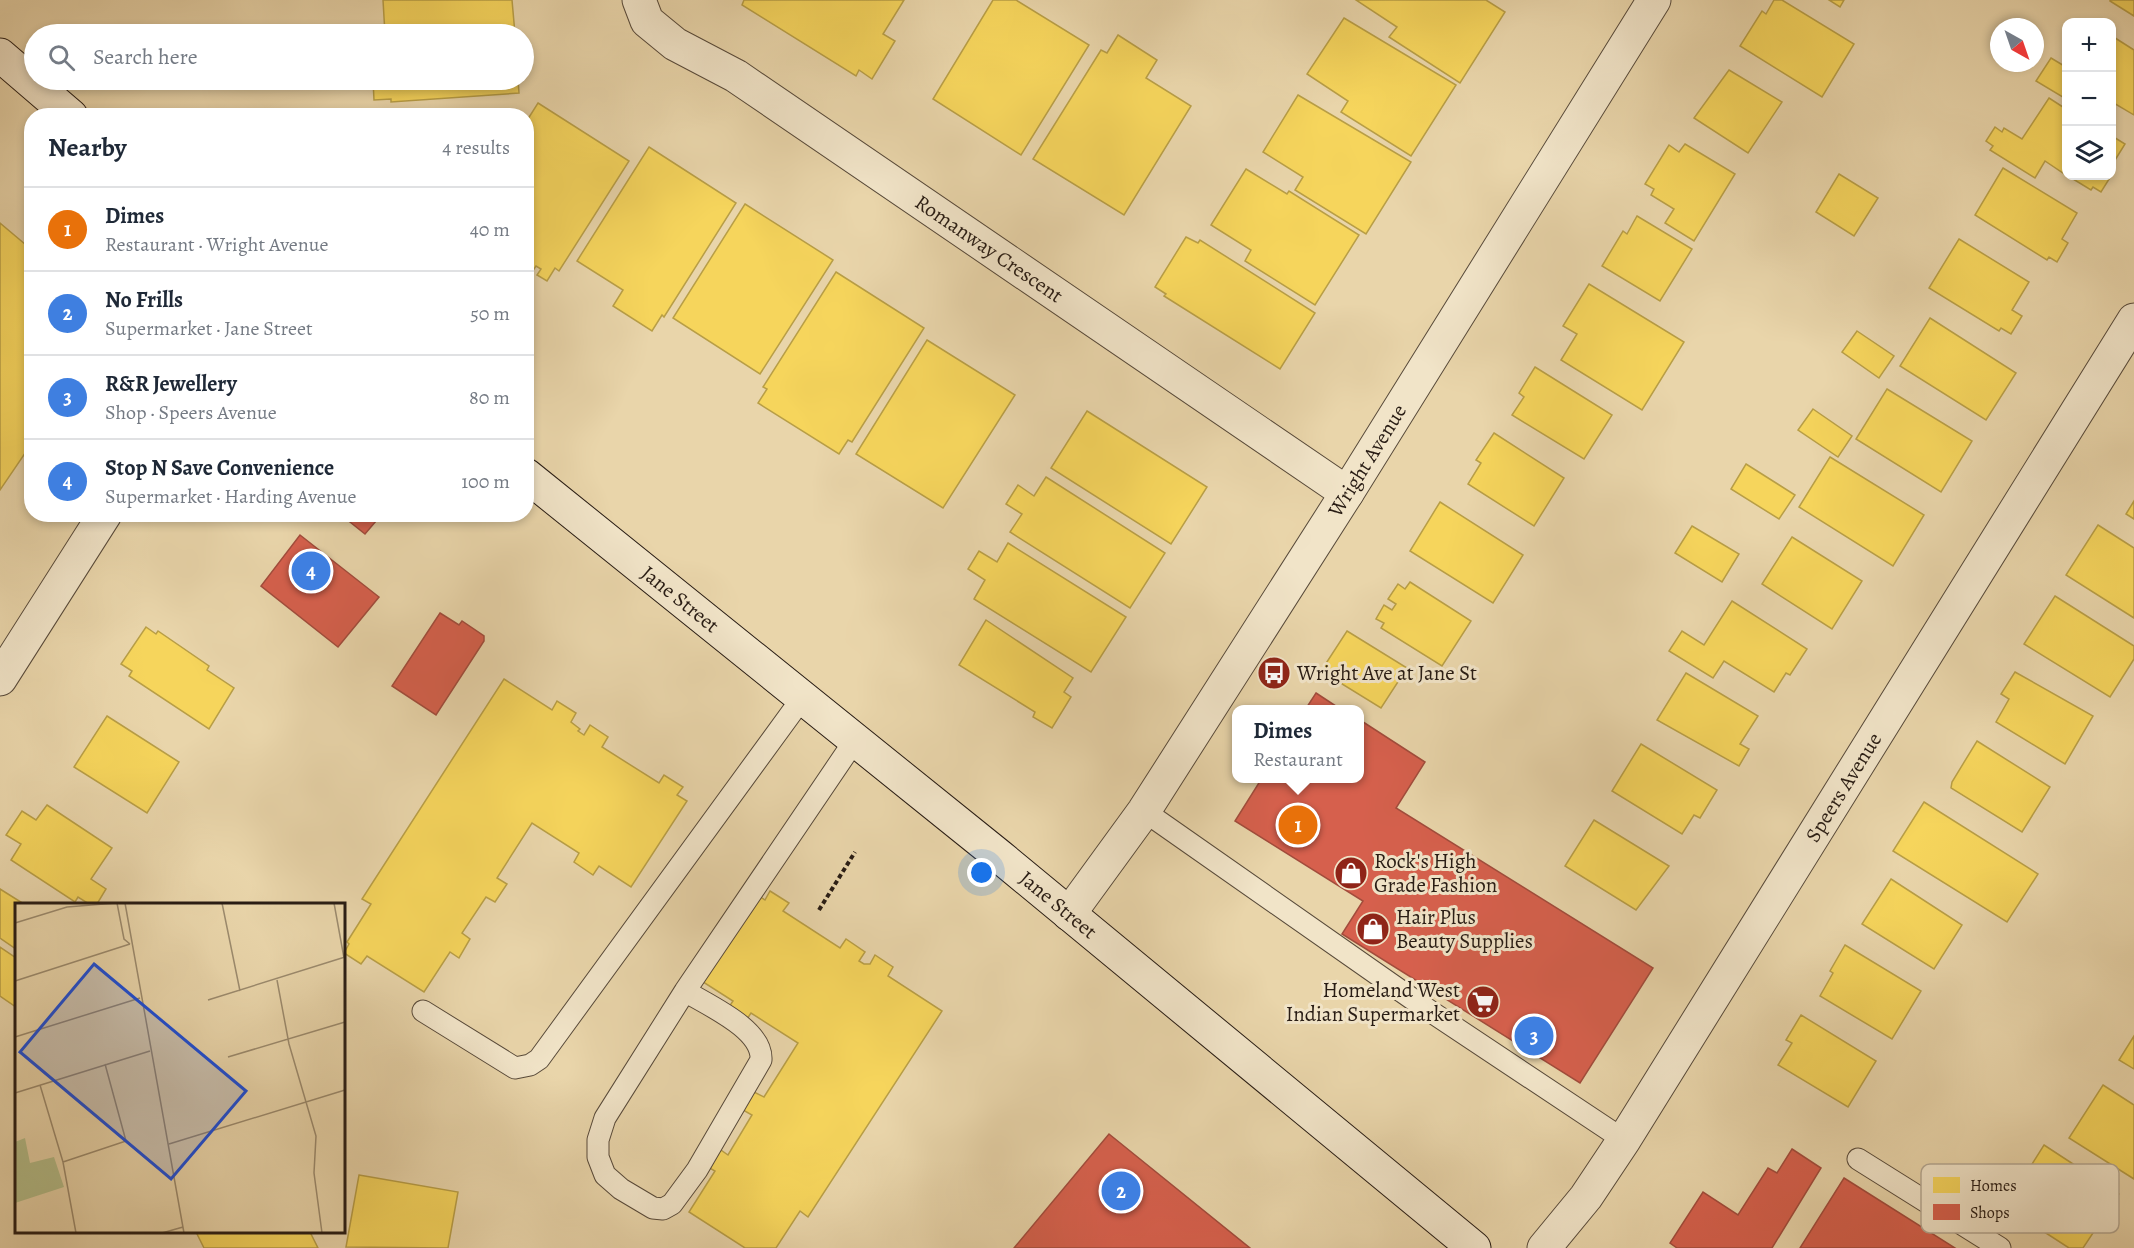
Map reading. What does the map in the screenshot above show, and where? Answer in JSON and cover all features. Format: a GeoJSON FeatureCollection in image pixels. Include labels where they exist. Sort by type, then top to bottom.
{"type":"FeatureCollection","features":[{"type":"Feature","properties":{"kind":"street","name":"Romanway Crescent"},"geometry":{"type":"LineString","coordinates":[[639,0],[647,21],[675,44],[736,76],[1347,493]]}},
{"type":"Feature","properties":{"kind":"street","name":"Wright Avenue"},"geometry":{"type":"LineString","coordinates":[[1069,914],[1144,811],[1347,493],[1654,0]]}},
{"type":"Feature","properties":{"kind":"street"},"geometry":{"type":"LineString","coordinates":[[0,55],[24,76]]}},
{"type":"Feature","properties":{"kind":"street"},"geometry":{"type":"LineString","coordinates":[[41,90],[62,108]]}},
{"type":"Feature","properties":{"kind":"street","name":"Speers Avenue"},"geometry":{"type":"LineString","coordinates":[[1544,1248],[1586,1197],[1624,1140],[2134,320]]}},
{"type":"Feature","properties":{"kind":"street","name":"Jane Street"},"geometry":{"type":"LineString","coordinates":[[534,481],[803,697],[1474,1248]]}},
{"type":"Feature","properties":{"kind":"street"},"geometry":{"type":"LineString","coordinates":[[0,679],[100,522]]}},
{"type":"Feature","properties":{"kind":"lane"},"geometry":{"type":"LineString","coordinates":[[423,1011],[515,1068],[530,1065],[539,1059],[803,697]]}},
{"type":"Feature","properties":{"kind":"lane"},"geometry":{"type":"LineString","coordinates":[[685,991],[740,1024],[757,1040],[762,1049],[761,1060],[697,1170],[672,1204],[663,1209],[653,1208],[604,1175],[598,1157],[598,1140],[605,1118],[685,991],[855,740]]}},
{"type":"Feature","properties":{"kind":"lane"},"geometry":{"type":"LineString","coordinates":[[1144,811],[1421,1005],[1624,1140]]}},
{"type":"Feature","properties":{"kind":"lane"},"geometry":{"type":"LineString","coordinates":[[1858,1159],[1921,1198]]}},
{"type":"Feature","properties":{"kind":"lane"},"geometry":{"type":"LineString","coordinates":[[1976,1233],[2000,1248]]}},
{"type":"Feature","properties":{"kind":"path"},"geometry":{"type":"LineString","coordinates":[[819,910],[855,852]]}},
{"type":"Feature","properties":{"kind":"building: Homes"},"geometry":{"type":"Polygon","coordinates":[[[383,0],[512,0],[514,24],[384,24],[383,0]]]}},
{"type":"Feature","properties":{"kind":"building: Homes"},"geometry":{"type":"Polygon","coordinates":[[[744,0],[904,0],[883,34],[895,41],[872,79],[859,70],[856,76],[742,5],[744,0]]]}},
{"type":"Feature","properties":{"kind":"building: Homes"},"geometry":{"type":"Polygon","coordinates":[[[993,0],[1016,0],[1089,45],[1021,155],[933,99],[993,0]]]}},
{"type":"Feature","properties":{"kind":"building: Homes"},"geometry":{"type":"Polygon","coordinates":[[[1356,0],[1486,0],[1505,12],[1460,83],[1389,37],[1397,27],[1356,0]]]}},
{"type":"Feature","properties":{"kind":"building: Homes"},"geometry":{"type":"Polygon","coordinates":[[[1774,0],[1782,0],[1854,44],[1822,97],[1740,46],[1762,11],[1766,14],[1774,0]]]}},
{"type":"Feature","properties":{"kind":"building: Homes"},"geometry":{"type":"Polygon","coordinates":[[[1829,0],[1844,0],[1840,7],[1829,0]]]}},
{"type":"Feature","properties":{"kind":"building: Homes"},"geometry":{"type":"Polygon","coordinates":[[[2110,0],[2134,0],[2134,16],[2110,1],[2110,0]]]}},
{"type":"Feature","properties":{"kind":"building: Homes"},"geometry":{"type":"Polygon","coordinates":[[[1344,18],[1456,85],[1411,156],[1341,112],[1348,101],[1307,74],[1344,18]]]}},
{"type":"Feature","properties":{"kind":"building: Homes"},"geometry":{"type":"Polygon","coordinates":[[[1118,35],[1157,60],[1146,78],[1191,106],[1124,215],[1033,159],[1101,50],[1107,53],[1118,35]]]}},
{"type":"Feature","properties":{"kind":"building: Homes"},"geometry":{"type":"Polygon","coordinates":[[[2116,39],[2134,50],[2134,115],[2116,104],[2116,39]]]}},
{"type":"Feature","properties":{"kind":"building: Homes"},"geometry":{"type":"Polygon","coordinates":[[[2051,58],[2062,65],[2062,97],[2036,81],[2051,58]]]}},
{"type":"Feature","properties":{"kind":"building: Homes"},"geometry":{"type":"Polygon","coordinates":[[[1729,70],[1782,102],[1748,153],[1694,118],[1729,70]]]}},
{"type":"Feature","properties":{"kind":"building: Homes"},"geometry":{"type":"Polygon","coordinates":[[[374,90],[519,90],[519,93],[391,102],[391,99],[374,100],[374,90]]]}},
{"type":"Feature","properties":{"kind":"building: Homes"},"geometry":{"type":"Polygon","coordinates":[[[1298,95],[1411,162],[1366,234],[1295,190],[1303,177],[1263,152],[1298,95]]]}},
{"type":"Feature","properties":{"kind":"building: Homes"},"geometry":{"type":"Polygon","coordinates":[[[2049,98],[2062,106],[2062,172],[2045,161],[2035,178],[1990,150],[1993,146],[1986,141],[1995,127],[2002,132],[2004,128],[2022,139],[2049,98]]]}},
{"type":"Feature","properties":{"kind":"building: Homes"},"geometry":{"type":"Polygon","coordinates":[[[538,103],[629,161],[559,271],[555,268],[547,281],[537,275],[541,269],[536,266],[534,269],[534,109],[538,103]]]}},
{"type":"Feature","properties":{"kind":"building: Homes"},"geometry":{"type":"Polygon","coordinates":[[[2116,138],[2125,144],[2116,159],[2116,138]]]}},
{"type":"Feature","properties":{"kind":"building: Homes"},"geometry":{"type":"Polygon","coordinates":[[[1685,144],[1735,174],[1694,241],[1665,223],[1674,209],[1651,195],[1654,189],[1645,184],[1669,145],[1679,152],[1685,144]]]}},
{"type":"Feature","properties":{"kind":"building: Homes"},"geometry":{"type":"Polygon","coordinates":[[[649,147],[736,203],[664,317],[662,315],[652,331],[613,306],[623,290],[577,261],[649,147]]]}},
{"type":"Feature","properties":{"kind":"building: Homes"},"geometry":{"type":"Polygon","coordinates":[[[2003,168],[2077,213],[2062,239],[2068,243],[2057,262],[2049,257],[2047,260],[1975,215],[2003,168]]]}},
{"type":"Feature","properties":{"kind":"building: Homes"},"geometry":{"type":"Polygon","coordinates":[[[1246,169],[1287,194],[1289,191],[1359,235],[1315,305],[1245,261],[1251,250],[1211,225],[1246,169]]]}},
{"type":"Feature","properties":{"kind":"building: Homes"},"geometry":{"type":"Polygon","coordinates":[[[1839,174],[1878,198],[1854,236],[1816,212],[1839,174]]]}},
{"type":"Feature","properties":{"kind":"building: Homes"},"geometry":{"type":"Polygon","coordinates":[[[2075,180],[2108,180],[2101,192],[2093,187],[2091,190],[2075,180]]]}},
{"type":"Feature","properties":{"kind":"building: Homes"},"geometry":{"type":"Polygon","coordinates":[[[745,204],[833,260],[760,374],[673,318],[745,204]]]}},
{"type":"Feature","properties":{"kind":"building: Homes"},"geometry":{"type":"Polygon","coordinates":[[[1637,216],[1692,249],[1660,301],[1602,266],[1623,231],[1627,234],[1637,216]]]}},
{"type":"Feature","properties":{"kind":"building: Homes"},"geometry":{"type":"Polygon","coordinates":[[[0,223],[24,243],[24,455],[0,490],[0,223]]]}},
{"type":"Feature","properties":{"kind":"building: Homes"},"geometry":{"type":"Polygon","coordinates":[[[1186,237],[1198,243],[1200,240],[1315,313],[1280,369],[1164,296],[1166,294],[1155,287],[1186,237]]]}},
{"type":"Feature","properties":{"kind":"building: Homes"},"geometry":{"type":"Polygon","coordinates":[[[1959,239],[2029,282],[2012,310],[2022,316],[2011,334],[2001,328],[1999,331],[1929,288],[1959,239]]]}},
{"type":"Feature","properties":{"kind":"building: Homes"},"geometry":{"type":"Polygon","coordinates":[[[836,272],[924,328],[852,442],[848,440],[839,454],[758,403],[767,389],[763,387],[836,272]]]}},
{"type":"Feature","properties":{"kind":"building: Homes"},"geometry":{"type":"Polygon","coordinates":[[[1589,284],[1684,342],[1642,410],[1561,360],[1577,334],[1563,326],[1589,284]]]}},
{"type":"Feature","properties":{"kind":"building: Homes"},"geometry":{"type":"Polygon","coordinates":[[[1930,318],[2016,373],[1986,420],[1900,366],[1930,318]]]}},
{"type":"Feature","properties":{"kind":"building: Homes"},"geometry":{"type":"Polygon","coordinates":[[[1857,331],[1894,356],[1879,378],[1842,352],[1857,331]]]}},
{"type":"Feature","properties":{"kind":"building: Homes"},"geometry":{"type":"Polygon","coordinates":[[[927,340],[1015,395],[943,508],[856,454],[927,340]]]}},
{"type":"Feature","properties":{"kind":"building: Homes"},"geometry":{"type":"Polygon","coordinates":[[[1535,367],[1612,415],[1584,459],[1512,415],[1524,397],[1519,393],[1535,367]]]}},
{"type":"Feature","properties":{"kind":"building: Homes"},"geometry":{"type":"Polygon","coordinates":[[[1887,389],[1972,441],[1941,492],[1856,439],[1887,389]]]}},
{"type":"Feature","properties":{"kind":"building: Homes"},"geometry":{"type":"Polygon","coordinates":[[[1813,409],[1852,436],[1838,457],[1798,430],[1813,409]]]}},
{"type":"Feature","properties":{"kind":"building: Homes"},"geometry":{"type":"Polygon","coordinates":[[[1087,411],[1207,487],[1171,544],[1051,468],[1087,411]]]}},
{"type":"Feature","properties":{"kind":"building: Homes"},"geometry":{"type":"Polygon","coordinates":[[[1494,433],[1564,478],[1534,526],[1468,484],[1481,463],[1476,460],[1494,433]]]}},
{"type":"Feature","properties":{"kind":"building: Homes"},"geometry":{"type":"Polygon","coordinates":[[[1830,457],[1924,515],[1893,566],[1799,507],[1830,457]]]}},
{"type":"Feature","properties":{"kind":"building: Homes"},"geometry":{"type":"Polygon","coordinates":[[[1746,464],[1795,495],[1779,519],[1731,489],[1746,464]]]}},
{"type":"Feature","properties":{"kind":"building: Homes"},"geometry":{"type":"Polygon","coordinates":[[[1046,477],[1165,553],[1130,608],[1010,532],[1022,514],[1006,504],[1018,485],[1034,496],[1046,477]]]}},
{"type":"Feature","properties":{"kind":"building: Homes"},"geometry":{"type":"Polygon","coordinates":[[[2134,501],[2134,519],[2126,514],[2134,501]]]}},
{"type":"Feature","properties":{"kind":"building: Homes"},"geometry":{"type":"Polygon","coordinates":[[[1440,502],[1523,555],[1493,603],[1410,551],[1440,502]]]}},
{"type":"Feature","properties":{"kind":"building: Homes"},"geometry":{"type":"Polygon","coordinates":[[[2098,525],[2134,548],[2134,618],[2066,575],[2098,525]]]}},
{"type":"Feature","properties":{"kind":"building: Homes"},"geometry":{"type":"Polygon","coordinates":[[[1692,526],[1739,554],[1722,582],[1675,553],[1692,526]]]}},
{"type":"Feature","properties":{"kind":"building: Homes"},"geometry":{"type":"Polygon","coordinates":[[[1792,537],[1862,581],[1832,629],[1762,584],[1792,537]]]}},
{"type":"Feature","properties":{"kind":"building: Homes"},"geometry":{"type":"Polygon","coordinates":[[[1008,543],[1126,617],[1091,672],[974,599],[985,580],[968,569],[979,551],[997,562],[1008,543]]]}},
{"type":"Feature","properties":{"kind":"building: Homes"},"geometry":{"type":"Polygon","coordinates":[[[1410,582],[1471,621],[1442,666],[1381,628],[1384,623],[1376,619],[1384,605],[1392,610],[1396,604],[1388,599],[1398,584],[1405,589],[1410,582]]]}},
{"type":"Feature","properties":{"kind":"building: Homes"},"geometry":{"type":"Polygon","coordinates":[[[2055,596],[2134,646],[2134,659],[2110,697],[2024,644],[2055,596]]]}},
{"type":"Feature","properties":{"kind":"building: Homes"},"geometry":{"type":"Polygon","coordinates":[[[1732,601],[1807,649],[1790,675],[1786,673],[1774,692],[1724,661],[1713,678],[1669,651],[1682,631],[1704,645],[1732,601]]]}},
{"type":"Feature","properties":{"kind":"building: Homes"},"geometry":{"type":"Polygon","coordinates":[[[986,620],[1073,678],[1064,692],[1071,697],[1052,728],[1033,717],[1035,712],[959,665],[986,620]]]}},
{"type":"Feature","properties":{"kind":"building: Homes"},"geometry":{"type":"Polygon","coordinates":[[[146,627],[156,634],[158,631],[209,666],[207,670],[234,688],[209,729],[129,676],[132,671],[121,664],[146,627]]]}},
{"type":"Feature","properties":{"kind":"building: Homes"},"geometry":{"type":"Polygon","coordinates":[[[1347,631],[1407,668],[1381,708],[1321,671],[1347,631]]]}},
{"type":"Feature","properties":{"kind":"building: Homes"},"geometry":{"type":"Polygon","coordinates":[[[2015,672],[2093,716],[2065,764],[1996,722],[2009,699],[2001,694],[2015,672]]]}},
{"type":"Feature","properties":{"kind":"building: Homes"},"geometry":{"type":"Polygon","coordinates":[[[1686,673],[1758,716],[1740,744],[1749,749],[1739,766],[1657,720],[1686,673]]]}},
{"type":"Feature","properties":{"kind":"building: Homes"},"geometry":{"type":"Polygon","coordinates":[[[504,679],[552,710],[557,701],[576,713],[571,722],[580,729],[578,731],[584,735],[590,725],[608,737],[602,747],[659,783],[664,775],[683,787],[677,795],[687,801],[631,887],[599,866],[593,875],[574,862],[579,853],[532,823],[497,878],[507,884],[495,902],[486,897],[462,933],[470,939],[459,958],[450,952],[424,992],[367,956],[361,964],[345,954],[349,944],[347,942],[371,904],[362,899],[504,679]]]}},
{"type":"Feature","properties":{"kind":"building: Homes"},"geometry":{"type":"Polygon","coordinates":[[[107,716],[179,762],[147,813],[74,767],[107,716]]]}},
{"type":"Feature","properties":{"kind":"building: Homes"},"geometry":{"type":"Polygon","coordinates":[[[1977,741],[2050,787],[2022,832],[1951,788],[1952,782],[1977,741]]]}},
{"type":"Feature","properties":{"kind":"building: Homes"},"geometry":{"type":"Polygon","coordinates":[[[1641,744],[1717,790],[1700,818],[1694,815],[1682,834],[1612,791],[1641,744]]]}},
{"type":"Feature","properties":{"kind":"building: Homes"},"geometry":{"type":"Polygon","coordinates":[[[1924,802],[2038,874],[2007,922],[1893,851],[1924,802]]]}},
{"type":"Feature","properties":{"kind":"building: Homes"},"geometry":{"type":"Polygon","coordinates":[[[47,805],[112,848],[91,879],[106,889],[98,903],[87,903],[78,897],[75,902],[11,860],[21,844],[6,835],[22,811],[36,820],[47,805]]]}},
{"type":"Feature","properties":{"kind":"building: Homes"},"geometry":{"type":"Polygon","coordinates":[[[1594,820],[1669,866],[1636,910],[1565,866],[1594,820]]]}},
{"type":"Feature","properties":{"kind":"building: Homes"},"geometry":{"type":"Polygon","coordinates":[[[1891,879],[1962,925],[1934,969],[1862,924],[1891,879]]]}},
{"type":"Feature","properties":{"kind":"building: Homes"},"geometry":{"type":"Polygon","coordinates":[[[0,889],[22,903],[15,903],[15,948],[0,938],[0,889]]]}},
{"type":"Feature","properties":{"kind":"building: Homes"},"geometry":{"type":"Polygon","coordinates":[[[770,891],[789,903],[783,911],[840,948],[846,939],[865,952],[859,961],[864,964],[870,964],[875,955],[893,967],[888,976],[942,1011],[808,1217],[800,1211],[776,1248],[745,1248],[689,1212],[715,1171],[706,1166],[718,1148],[728,1155],[752,1115],[743,1110],[754,1092],[764,1097],[798,1043],[751,1013],[745,1022],[727,1010],[733,1001],[700,980],[756,894],[765,900],[770,891]]]}},
{"type":"Feature","properties":{"kind":"building: Homes"},"geometry":{"type":"Polygon","coordinates":[[[1845,945],[1921,991],[1892,1039],[1820,996],[1833,973],[1830,971],[1845,945]]]}},
{"type":"Feature","properties":{"kind":"building: Homes"},"geometry":{"type":"Polygon","coordinates":[[[0,947],[15,957],[15,1006],[0,996],[0,947]]]}},
{"type":"Feature","properties":{"kind":"building: Homes"},"geometry":{"type":"Polygon","coordinates":[[[1801,1015],[1876,1061],[1848,1107],[1778,1065],[1792,1043],[1786,1040],[1801,1015]]]}},
{"type":"Feature","properties":{"kind":"building: Homes"},"geometry":{"type":"Polygon","coordinates":[[[2134,1036],[2134,1069],[2119,1060],[2134,1036]]]}},
{"type":"Feature","properties":{"kind":"building: Homes"},"geometry":{"type":"Polygon","coordinates":[[[2103,1085],[2134,1105],[2134,1179],[2119,1170],[2119,1164],[2110,1164],[2069,1138],[2103,1085]]]}},
{"type":"Feature","properties":{"kind":"building: Homes"},"geometry":{"type":"Polygon","coordinates":[[[2044,1145],[2073,1164],[2032,1164],[2044,1145]]]}},
{"type":"Feature","properties":{"kind":"building: Homes"},"geometry":{"type":"Polygon","coordinates":[[[359,1175],[458,1192],[448,1248],[346,1247],[359,1175]]]}},
{"type":"Feature","properties":{"kind":"building: Homes"},"geometry":{"type":"Polygon","coordinates":[[[196,1233],[310,1233],[318,1248],[204,1248],[196,1233]]]}},
{"type":"Feature","properties":{"kind":"building: Homes"},"geometry":{"type":"Polygon","coordinates":[[[2046,1233],[2093,1233],[2083,1248],[2069,1248],[2046,1233]]]}},
{"type":"Feature","properties":{"kind":"building: Shops"},"geometry":{"type":"Polygon","coordinates":[[[350,522],[375,522],[365,534],[350,522]]]}},
{"type":"Feature","properties":{"kind":"building: Shops"},"geometry":{"type":"Polygon","coordinates":[[[300,535],[379,597],[338,647],[261,586],[300,535]]]}},
{"type":"Feature","properties":{"kind":"building: Shops"},"geometry":{"type":"Polygon","coordinates":[[[440,613],[459,625],[462,621],[484,636],[484,641],[436,715],[392,686],[440,613]]]}},
{"type":"Feature","properties":{"kind":"building: Shops"},"geometry":{"type":"Polygon","coordinates":[[[1316,693],[1334,705],[1308,705],[1316,693]]]}},
{"type":"Feature","properties":{"kind":"building: Shops"},"geometry":{"type":"Polygon","coordinates":[[[1364,723],[1425,762],[1396,808],[1653,968],[1580,1083],[1342,934],[1363,901],[1235,821],[1259,783],[1364,783],[1364,723]]]}},
{"type":"Feature","properties":{"kind":"building: Shops"},"geometry":{"type":"Polygon","coordinates":[[[1109,1134],[1250,1248],[1014,1248],[1109,1134]]]}},
{"type":"Feature","properties":{"kind":"building: Shops"},"geometry":{"type":"Polygon","coordinates":[[[1792,1149],[1821,1168],[1772,1248],[1677,1248],[1670,1243],[1703,1192],[1738,1215],[1768,1168],[1777,1173],[1792,1149]]]}},
{"type":"Feature","properties":{"kind":"building: Shops"},"geometry":{"type":"Polygon","coordinates":[[[1844,1178],[1921,1227],[1921,1233],[1931,1233],[1955,1248],[1800,1248],[1844,1178]]]}},
{"type":"Feature","properties":{"kind":"place","name":"Stop N Save Convenience"},"geometry":{"type":"Point","coordinates":[311,571]}},
{"type":"Feature","properties":{"kind":"place","name":"Wright Ave at Jane St"},"geometry":{"type":"Point","coordinates":[1274,673]}},
{"type":"Feature","properties":{"kind":"place","name":"Dimes"},"geometry":{"type":"Point","coordinates":[1298,825]}},
{"type":"Feature","properties":{"kind":"place","name":"Rock's High Grade Fashion"},"geometry":{"type":"Point","coordinates":[1351,873]}},
{"type":"Feature","properties":{"kind":"place","name":"Hair Plus Beauty Supplies"},"geometry":{"type":"Point","coordinates":[1373,929]}},
{"type":"Feature","properties":{"kind":"place","name":"Homeland West Indian Supermarket"},"geometry":{"type":"Point","coordinates":[1483,1002]}},
{"type":"Feature","properties":{"kind":"place","name":"R&R Jewellery"},"geometry":{"type":"Point","coordinates":[1534,1036]}},
{"type":"Feature","properties":{"kind":"place","name":"No Frills"},"geometry":{"type":"Point","coordinates":[1121,1191]}}]}
